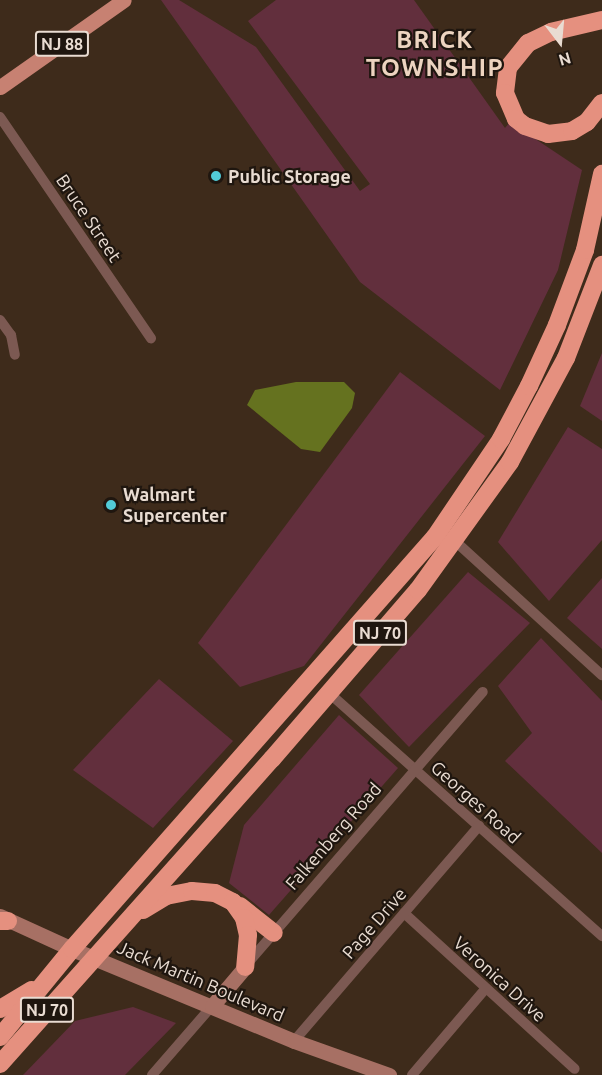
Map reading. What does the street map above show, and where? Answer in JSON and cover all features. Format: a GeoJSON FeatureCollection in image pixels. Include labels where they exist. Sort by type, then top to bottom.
{"type":"FeatureCollection","features":[{"type":"Feature","properties":{"kind":"highway"},"geometry":{"type":"LineString","coordinates":[[602,20],[551,32],[528,43],[508,68],[505,93],[516,119],[525,126],[548,134],[572,131],[587,122],[602,103]]}},
{"type":"Feature","properties":{"kind":"highway","name":"NJ 70"},"geometry":{"type":"LineString","coordinates":[[0,1037],[72,949],[435,537],[501,440],[529,386],[557,325],[585,250],[602,174]]}},
{"type":"Feature","properties":{"kind":"highway","name":"NJ 70"},"geometry":{"type":"LineString","coordinates":[[0,1064],[418,590],[510,462],[566,358],[602,265]]}},
{"type":"Feature","properties":{"kind":"highway"},"geometry":{"type":"LineString","coordinates":[[126,921],[166,896],[192,891],[215,893],[233,902],[274,933]]}},
{"type":"Feature","properties":{"kind":"highway"},"geometry":{"type":"LineString","coordinates":[[233,902],[244,918],[248,935],[245,966]]}},
{"type":"Feature","properties":{"kind":"highway"},"geometry":{"type":"LineString","coordinates":[[0,1009],[46,981]]}},
{"type":"Feature","properties":{"kind":"main road","name":"NJ 88"},"geometry":{"type":"LineString","coordinates":[[0,87],[124,0]]}},
{"type":"Feature","properties":{"kind":"street","name":"Bruce Street"},"geometry":{"type":"LineString","coordinates":[[0,117],[151,338]]}},
{"type":"Feature","properties":{"kind":"street"},"geometry":{"type":"LineString","coordinates":[[0,320],[11,335],[15,356]]}},
{"type":"Feature","properties":{"kind":"street"},"geometry":{"type":"LineString","coordinates":[[454,541],[602,675]]}},
{"type":"Feature","properties":{"kind":"street","name":"Georges Road"},"geometry":{"type":"LineString","coordinates":[[328,692],[602,936]]}},
{"type":"Feature","properties":{"kind":"street","name":"Falkenberg Road"},"geometry":{"type":"LineString","coordinates":[[212,1006],[483,692]]}},
{"type":"Feature","properties":{"kind":"street","name":"Page Drive"},"geometry":{"type":"LineString","coordinates":[[294,1041],[479,826]]}},
{"type":"Feature","properties":{"kind":"street","name":"Veronica Drive"},"geometry":{"type":"LineString","coordinates":[[404,914],[575,1069]]}},
{"type":"Feature","properties":{"kind":"street","name":"Jack Martin Boulevard"},"geometry":{"type":"LineString","coordinates":[[3,919],[294,1041],[389,1075]]}},
{"type":"Feature","properties":{"kind":"street"},"geometry":{"type":"LineString","coordinates":[[412,1075],[486,988]]}},
{"type":"Feature","properties":{"kind":"street"},"geometry":{"type":"LineString","coordinates":[[152,1075],[212,1006]]}},
{"type":"Feature","properties":{"kind":"shaded area"},"geometry":{"type":"Polygon","coordinates":[[[161,0],[179,0],[256,47],[360,191],[370,184],[248,21],[276,0],[414,0],[505,128],[510,122],[582,170],[558,270],[500,390],[360,282],[161,0]]]}},
{"type":"Feature","properties":{"kind":"shaded area"},"geometry":{"type":"Polygon","coordinates":[[[602,353],[602,421],[580,406],[602,353]]]}},
{"type":"Feature","properties":{"kind":"shaded area"},"geometry":{"type":"Polygon","coordinates":[[[400,372],[485,436],[304,666],[240,687],[198,643],[400,372]]]}},
{"type":"Feature","properties":{"kind":"shaded area"},"geometry":{"type":"Polygon","coordinates":[[[296,382],[344,382],[355,393],[352,408],[320,452],[301,449],[247,405],[255,390],[296,382]]]}},
{"type":"Feature","properties":{"kind":"shaded area"},"geometry":{"type":"Polygon","coordinates":[[[568,427],[602,449],[602,540],[549,601],[498,542],[568,427]]]}},
{"type":"Feature","properties":{"kind":"shaded area"},"geometry":{"type":"Polygon","coordinates":[[[468,572],[530,623],[409,747],[359,695],[468,572]]]}},
{"type":"Feature","properties":{"kind":"shaded area"},"geometry":{"type":"Polygon","coordinates":[[[602,578],[602,649],[567,618],[602,578]]]}},
{"type":"Feature","properties":{"kind":"shaded area"},"geometry":{"type":"Polygon","coordinates":[[[541,638],[602,701],[602,853],[505,761],[532,733],[498,686],[541,638]]]}},
{"type":"Feature","properties":{"kind":"shaded area"},"geometry":{"type":"Polygon","coordinates":[[[159,679],[233,741],[153,828],[73,770],[159,679]]]}},
{"type":"Feature","properties":{"kind":"shaded area"},"geometry":{"type":"Polygon","coordinates":[[[339,715],[398,768],[269,915],[229,883],[244,825],[339,715]]]}},
{"type":"Feature","properties":{"kind":"shaded area"},"geometry":{"type":"Polygon","coordinates":[[[133,1007],[176,1023],[125,1075],[23,1075],[75,1021],[133,1007]]]}},
{"type":"Feature","properties":{"kind":"place","name":"Public Storage"},"geometry":{"type":"Point","coordinates":[216,176]}},
{"type":"Feature","properties":{"kind":"place","name":"Walmart Supercenter"},"geometry":{"type":"Point","coordinates":[111,505]}},
{"type":"Feature","properties":{"kind":"district","name":"BRICK TOWNSHIP"},"geometry":{"type":"Point","coordinates":[435,54]}}]}
